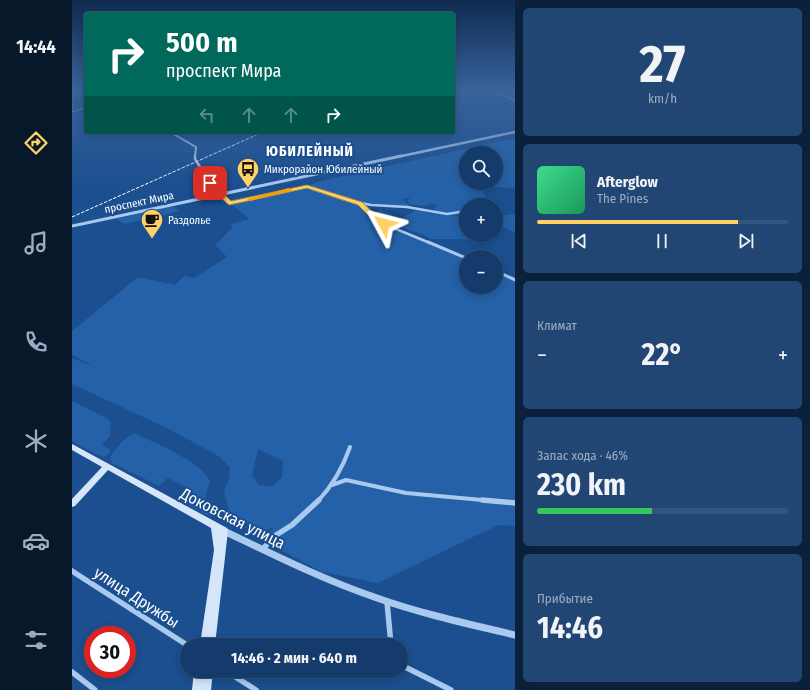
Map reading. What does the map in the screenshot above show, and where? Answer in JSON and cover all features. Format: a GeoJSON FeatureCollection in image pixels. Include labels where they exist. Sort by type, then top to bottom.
{"type":"FeatureCollection","features":[{"type":"Feature","properties":{"kind":"main road","name":"Доковская улица"},"geometry":{"type":"LineString","coordinates":[[72,447],[224,531]]}},
{"type":"Feature","properties":{"kind":"main road"},"geometry":{"type":"LineString","coordinates":[[72,504],[107,467]]}},
{"type":"Feature","properties":{"kind":"main road"},"geometry":{"type":"LineString","coordinates":[[205,638],[218,550],[214,525]]}},
{"type":"Feature","properties":{"kind":"main road"},"geometry":{"type":"LineString","coordinates":[[212,638],[224,531]]}},
{"type":"Feature","properties":{"kind":"main road"},"geometry":{"type":"LineString","coordinates":[[197,690],[198,678]]}},
{"type":"Feature","properties":{"kind":"main road"},"geometry":{"type":"LineString","coordinates":[[206,690],[207,678]]}},
{"type":"Feature","properties":{"kind":"street","name":"проспект Мира"},"geometry":{"type":"LineString","coordinates":[[72,226],[515,132]]}},
{"type":"Feature","properties":{"kind":"street"},"geometry":{"type":"LineString","coordinates":[[173,134],[196,147],[195,159],[219,194],[231,203],[307,187],[360,203],[377,206],[407,207],[447,214],[459,212]]}},
{"type":"Feature","properties":{"kind":"street"},"geometry":{"type":"LineString","coordinates":[[360,203],[376,219],[384,224],[459,255]]}},
{"type":"Feature","properties":{"kind":"street"},"geometry":{"type":"LineString","coordinates":[[503,274],[515,280]]}},
{"type":"Feature","properties":{"kind":"street"},"geometry":{"type":"LineString","coordinates":[[264,549],[273,538],[293,525],[314,506],[332,485],[345,463],[350,447]]}},
{"type":"Feature","properties":{"kind":"street"},"geometry":{"type":"LineString","coordinates":[[332,485],[346,480],[406,493],[515,503]]}},
{"type":"Feature","properties":{"kind":"street","name":"Доковская улица"},"geometry":{"type":"LineString","coordinates":[[224,531],[330,580],[387,602],[515,635]]}},
{"type":"Feature","properties":{"kind":"street","name":"улица Дружбы"},"geometry":{"type":"LineString","coordinates":[[72,571],[180,640]]}},
{"type":"Feature","properties":{"kind":"street"},"geometry":{"type":"LineString","coordinates":[[387,602],[390,638]]}},
{"type":"Feature","properties":{"kind":"street"},"geometry":{"type":"LineString","coordinates":[[408,668],[451,690]]}},
{"type":"Feature","properties":{"kind":"street"},"geometry":{"type":"LineString","coordinates":[[72,672],[95,690]]}},
{"type":"Feature","properties":{"kind":"street"},"geometry":{"type":"LineString","coordinates":[[237,678],[256,690]]}},
{"type":"Feature","properties":{"kind":"shaded area"},"geometry":{"type":"Polygon","coordinates":[[[515,138],[515,188],[503,188],[503,146],[479,146],[515,138]]]}},
{"type":"Feature","properties":{"kind":"shaded area"},"geometry":{"type":"Polygon","coordinates":[[[459,150],[459,190],[482,190],[486,198],[459,198],[459,214],[450,216],[433,213],[435,207],[438,207],[433,204],[424,206],[409,204],[407,200],[411,197],[402,199],[414,209],[366,205],[379,218],[396,228],[459,254],[459,294],[503,294],[503,272],[515,277],[515,526],[498,525],[378,583],[322,572],[262,540],[274,527],[265,531],[242,521],[229,511],[224,491],[229,479],[230,468],[220,457],[171,430],[72,384],[72,358],[95,367],[72,355],[72,331],[138,277],[175,285],[184,276],[194,278],[227,257],[215,245],[233,227],[231,224],[249,219],[231,204],[303,188],[317,182],[459,150]],[[258,449],[252,476],[259,485],[273,486],[282,477],[283,461],[258,449]]]}},
{"type":"Feature","properties":{"kind":"shaded area"},"geometry":{"type":"Polygon","coordinates":[[[173,207],[179,211],[164,215],[157,215],[152,218],[125,224],[116,219],[173,207]]]}},
{"type":"Feature","properties":{"kind":"shaded area"},"geometry":{"type":"Polygon","coordinates":[[[380,209],[400,219],[416,210],[447,216],[459,215],[459,239],[431,239],[422,234],[394,225],[384,219],[378,212],[380,209]]]}},
{"type":"Feature","properties":{"kind":"shaded area"},"geometry":{"type":"Polygon","coordinates":[[[515,214],[515,232],[503,228],[503,216],[515,214]]]}},
{"type":"Feature","properties":{"kind":"shaded area"},"geometry":{"type":"Polygon","coordinates":[[[72,401],[107,418],[111,423],[110,436],[102,445],[110,449],[109,453],[104,457],[72,441],[72,401]]]}},
{"type":"Feature","properties":{"kind":"shaded area"},"geometry":{"type":"Polygon","coordinates":[[[135,433],[187,459],[204,473],[210,481],[205,498],[211,502],[214,508],[211,517],[181,501],[185,487],[168,478],[159,486],[112,463],[110,457],[115,450],[124,440],[135,433]]]}},
{"type":"Feature","properties":{"kind":"railway"},"geometry":{"type":"LineString","coordinates":[[72,217],[259,134]]}},
{"type":"Feature","properties":{"kind":"slow traffic"},"geometry":{"type":"LineString","coordinates":[[250,199],[289,190]]}},
{"type":"Feature","properties":{"kind":"place","name":"Микрорайон Юбилейный"},"geometry":{"type":"Point","coordinates":[248,188]}},
{"type":"Feature","properties":{"kind":"place","name":"Раздолье"},"geometry":{"type":"Point","coordinates":[152,240]}},
{"type":"Feature","properties":{"kind":"district","name":"ЮБИЛЕЙНЫЙ"},"geometry":{"type":"Point","coordinates":[310,151]}},
{"type":"Feature","properties":{"kind":"route"},"geometry":{"type":"LineString","coordinates":[[210,183],[218,195],[221,194],[229,203],[300,187],[307,187],[360,203],[376,219],[384,224]]}}]}
